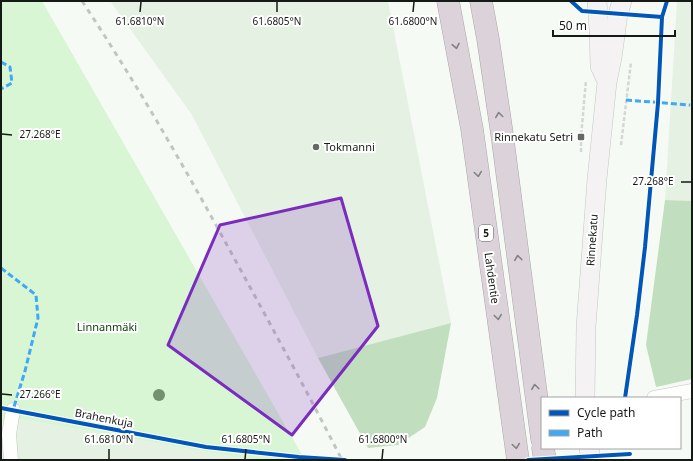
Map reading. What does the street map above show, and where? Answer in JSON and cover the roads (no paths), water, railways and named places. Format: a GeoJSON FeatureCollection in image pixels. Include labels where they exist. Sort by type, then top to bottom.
{"type":"FeatureCollection","features":[{"type":"Feature","properties":{"kind":"highway"},"geometry":{"type":"LineString","coordinates":[[481,3],[502,134],[541,432]]}},
{"type":"Feature","properties":{"kind":"highway","name":"Lahdentie"},"geometry":{"type":"LineString","coordinates":[[448,4],[472,129],[518,460]]}},
{"type":"Feature","properties":{"kind":"highway"},"geometry":{"type":"LineString","coordinates":[[543,449],[545,460]]}},
{"type":"Feature","properties":{"kind":"street","name":"Rinnekatu"},"geometry":{"type":"LineString","coordinates":[[596,1],[600,29],[600,66],[607,82]]}},
{"type":"Feature","properties":{"kind":"street","name":"Rinnekatu"},"geometry":{"type":"LineString","coordinates":[[585,397],[587,319],[597,179],[607,82],[618,14],[622,1]]}},
{"type":"Feature","properties":{"kind":"street"},"geometry":{"type":"LineString","coordinates":[[659,397],[692,391]]}},
{"type":"Feature","properties":{"kind":"street"},"geometry":{"type":"LineString","coordinates":[[11,460],[9,434],[13,410]]}},
{"type":"Feature","properties":{"kind":"street"},"geometry":{"type":"LineString","coordinates":[[589,449],[591,460]]}},
{"type":"Feature","properties":{"kind":"railway"},"geometry":{"type":"LineString","coordinates":[[82,1],[144,99],[221,233],[342,460]]}},
{"type":"Feature","properties":{"kind":"place","name":"Rinnekatu Setri"},"geometry":{"type":"Point","coordinates":[581,137]}},
{"type":"Feature","properties":{"kind":"place","name":"Tokmanni"},"geometry":{"type":"Point","coordinates":[316,147]}},
{"type":"Feature","properties":{"kind":"park label","name":"Linnanmäki"},"geometry":{"type":"Point","coordinates":[107,327]}}]}
